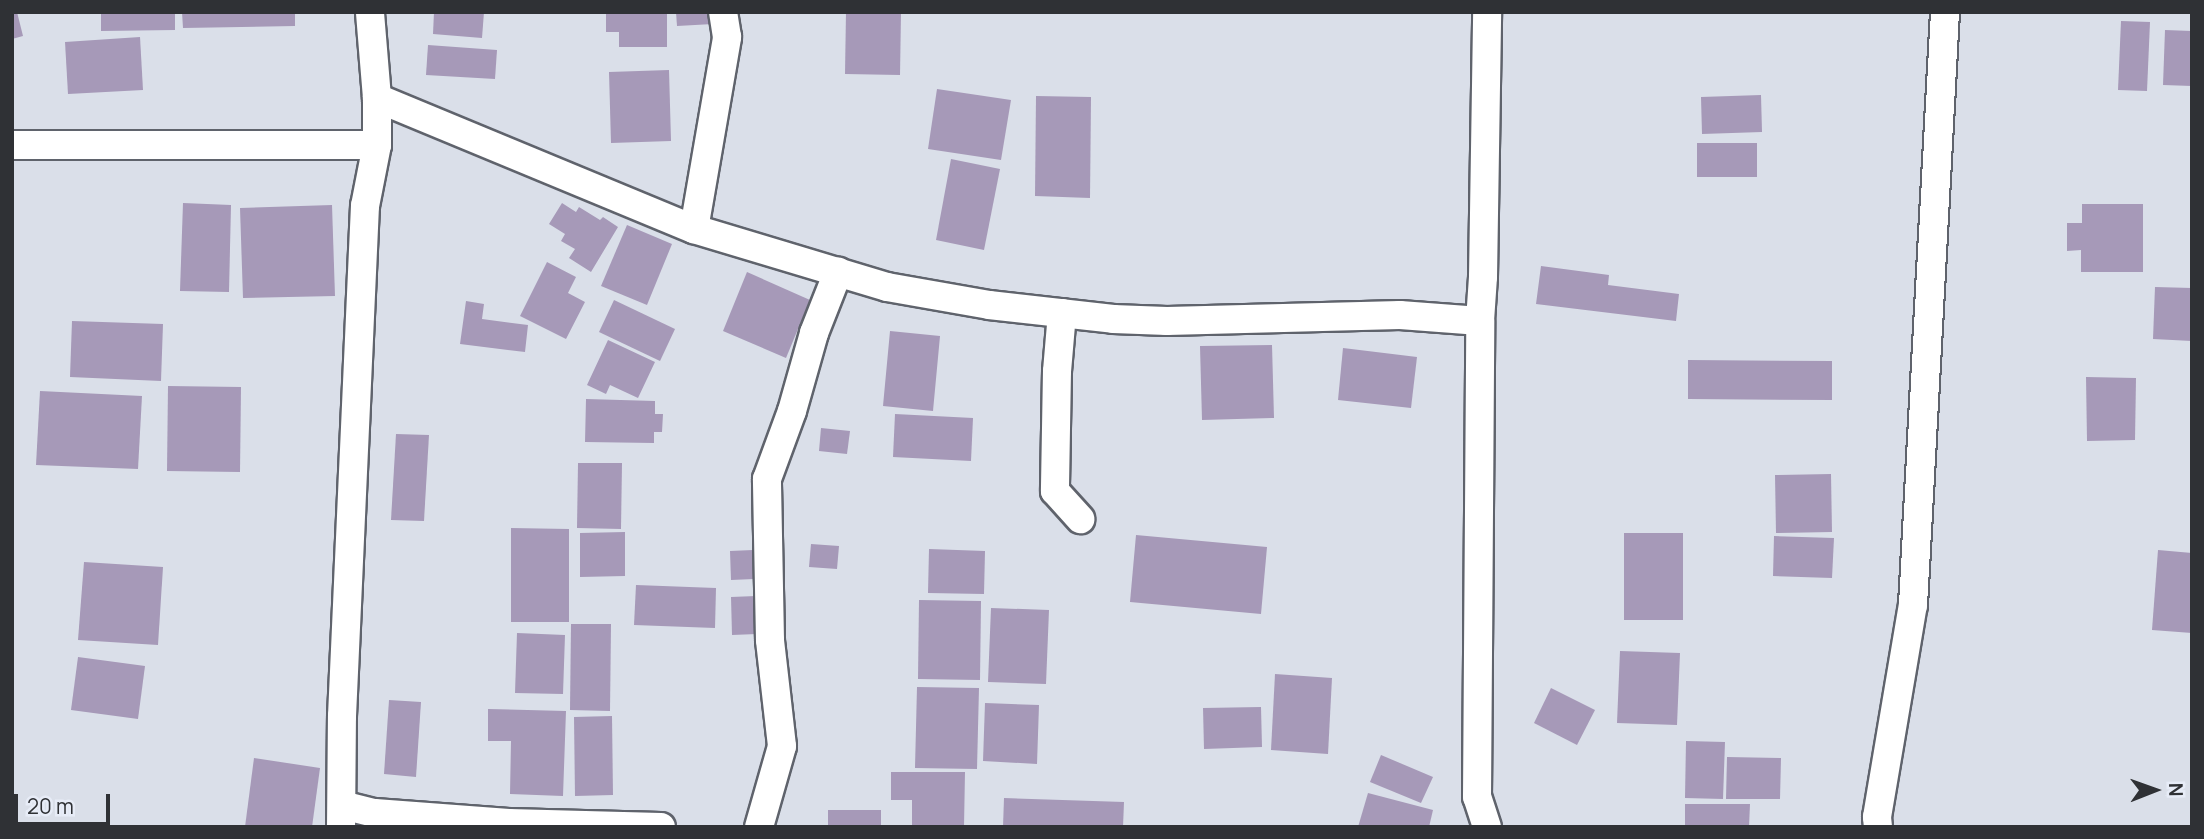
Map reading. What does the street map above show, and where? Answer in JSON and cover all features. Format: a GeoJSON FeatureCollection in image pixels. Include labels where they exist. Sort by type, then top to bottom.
{"type":"FeatureCollection","features":[{"type":"Feature","properties":{"kind":"street"},"geometry":{"type":"LineString","coordinates":[[370,12],[377,98],[377,145],[365,206],[342,716],[342,816],[375,813],[483,821],[661,827]]}},
{"type":"Feature","properties":{"kind":"street"},"geometry":{"type":"LineString","coordinates":[[694,229],[727,37],[723,12]]}},
{"type":"Feature","properties":{"kind":"street"},"geometry":{"type":"LineString","coordinates":[[1487,12],[1480,321],[1477,797],[1487,827]]}},
{"type":"Feature","properties":{"kind":"street"},"geometry":{"type":"LineString","coordinates":[[1878,827],[1877,817],[1913,605],[1945,12]]}},
{"type":"Feature","properties":{"kind":"street"},"geometry":{"type":"LineString","coordinates":[[377,98],[694,229],[887,287],[989,305],[1167,321],[1400,314],[1480,321]]}},
{"type":"Feature","properties":{"kind":"street"},"geometry":{"type":"LineString","coordinates":[[12,145],[377,145]]}},
{"type":"Feature","properties":{"kind":"street"},"geometry":{"type":"LineString","coordinates":[[759,827],[782,746],[770,640],[767,479],[792,411],[814,333],[838,272]]}},
{"type":"Feature","properties":{"kind":"street"},"geometry":{"type":"LineString","coordinates":[[1062,313],[1056,371],[1055,491],[1080,519]]}},
{"type":"Feature","properties":{"kind":"building"},"geometry":{"type":"Polygon","coordinates":[[[12,12],[17,12],[23,36],[12,39],[12,12]]]}},
{"type":"Feature","properties":{"kind":"building"},"geometry":{"type":"Polygon","coordinates":[[[101,12],[175,12],[175,30],[101,31],[101,12]]]}},
{"type":"Feature","properties":{"kind":"building"},"geometry":{"type":"Polygon","coordinates":[[[182,12],[295,12],[295,26],[183,28],[182,12]]]}},
{"type":"Feature","properties":{"kind":"building"},"geometry":{"type":"Polygon","coordinates":[[[434,12],[484,12],[482,38],[433,34],[434,12]]]}},
{"type":"Feature","properties":{"kind":"building"},"geometry":{"type":"Polygon","coordinates":[[[606,12],[667,12],[667,47],[619,47],[619,32],[606,32],[606,12]]]}},
{"type":"Feature","properties":{"kind":"building"},"geometry":{"type":"Polygon","coordinates":[[[676,12],[712,12],[713,24],[677,26],[676,12]]]}},
{"type":"Feature","properties":{"kind":"building"},"geometry":{"type":"Polygon","coordinates":[[[846,12],[901,12],[900,75],[845,74],[846,12]]]}},
{"type":"Feature","properties":{"kind":"building"},"geometry":{"type":"Polygon","coordinates":[[[2121,21],[2150,22],[2147,91],[2118,90],[2121,21]]]}},
{"type":"Feature","properties":{"kind":"building"},"geometry":{"type":"Polygon","coordinates":[[[2165,30],[2192,31],[2192,86],[2163,85],[2165,30]]]}},
{"type":"Feature","properties":{"kind":"building"},"geometry":{"type":"Polygon","coordinates":[[[140,37],[143,90],[68,94],[65,42],[140,37]]]}},
{"type":"Feature","properties":{"kind":"building"},"geometry":{"type":"Polygon","coordinates":[[[428,45],[497,50],[495,79],[426,75],[428,45]]]}},
{"type":"Feature","properties":{"kind":"building"},"geometry":{"type":"Polygon","coordinates":[[[669,70],[671,141],[611,143],[609,72],[669,70]]]}},
{"type":"Feature","properties":{"kind":"building"},"geometry":{"type":"Polygon","coordinates":[[[937,89],[1011,100],[1001,160],[928,149],[937,89]]]}},
{"type":"Feature","properties":{"kind":"building"},"geometry":{"type":"Polygon","coordinates":[[[1761,95],[1762,132],[1702,134],[1701,97],[1761,95]]]}},
{"type":"Feature","properties":{"kind":"building"},"geometry":{"type":"Polygon","coordinates":[[[1036,96],[1091,97],[1090,198],[1035,196],[1036,96]]]}},
{"type":"Feature","properties":{"kind":"building"},"geometry":{"type":"Polygon","coordinates":[[[1697,143],[1757,143],[1757,177],[1697,177],[1697,143]]]}},
{"type":"Feature","properties":{"kind":"building"},"geometry":{"type":"Polygon","coordinates":[[[951,159],[1000,169],[984,250],[936,240],[951,159]]]}},
{"type":"Feature","properties":{"kind":"building"},"geometry":{"type":"Polygon","coordinates":[[[183,203],[231,205],[229,292],[180,291],[183,203]]]}},
{"type":"Feature","properties":{"kind":"building"},"geometry":{"type":"Polygon","coordinates":[[[562,203],[576,212],[579,207],[600,220],[603,217],[618,227],[591,272],[569,258],[575,249],[561,241],[565,234],[549,224],[562,203]]]}},
{"type":"Feature","properties":{"kind":"building"},"geometry":{"type":"Polygon","coordinates":[[[2082,204],[2143,204],[2143,272],[2081,272],[2081,250],[2067,251],[2067,223],[2082,223],[2082,204]]]}},
{"type":"Feature","properties":{"kind":"building"},"geometry":{"type":"Polygon","coordinates":[[[332,205],[335,296],[243,298],[240,208],[332,205]]]}},
{"type":"Feature","properties":{"kind":"building"},"geometry":{"type":"Polygon","coordinates":[[[627,225],[672,244],[647,305],[601,286],[627,225]]]}},
{"type":"Feature","properties":{"kind":"building"},"geometry":{"type":"Polygon","coordinates":[[[547,262],[576,277],[568,293],[585,302],[566,339],[520,316],[547,262]]]}},
{"type":"Feature","properties":{"kind":"building"},"geometry":{"type":"Polygon","coordinates":[[[1541,266],[1609,275],[1608,285],[1679,294],[1676,321],[1536,304],[1541,266]]]}},
{"type":"Feature","properties":{"kind":"building"},"geometry":{"type":"Polygon","coordinates":[[[747,272],[810,300],[786,358],[723,331],[747,272]]]}},
{"type":"Feature","properties":{"kind":"building"},"geometry":{"type":"Polygon","coordinates":[[[2155,287],[2192,288],[2192,341],[2153,339],[2155,287]]]}},
{"type":"Feature","properties":{"kind":"building"},"geometry":{"type":"Polygon","coordinates":[[[614,300],[675,329],[660,361],[599,332],[614,300]]]}},
{"type":"Feature","properties":{"kind":"building"},"geometry":{"type":"Polygon","coordinates":[[[466,301],[484,304],[482,319],[528,325],[525,352],[460,344],[466,301]]]}},
{"type":"Feature","properties":{"kind":"building"},"geometry":{"type":"Polygon","coordinates":[[[72,321],[163,324],[161,381],[70,377],[72,321]]]}},
{"type":"Feature","properties":{"kind":"building"},"geometry":{"type":"Polygon","coordinates":[[[890,331],[940,336],[933,411],[883,406],[890,331]]]}},
{"type":"Feature","properties":{"kind":"building"},"geometry":{"type":"Polygon","coordinates":[[[608,340],[655,362],[638,398],[610,385],[606,394],[587,385],[608,340]]]}},
{"type":"Feature","properties":{"kind":"building"},"geometry":{"type":"Polygon","coordinates":[[[1272,345],[1274,418],[1202,420],[1200,346],[1272,345]]]}},
{"type":"Feature","properties":{"kind":"building"},"geometry":{"type":"Polygon","coordinates":[[[1343,348],[1417,357],[1411,408],[1338,400],[1343,348]]]}},
{"type":"Feature","properties":{"kind":"building"},"geometry":{"type":"Polygon","coordinates":[[[1688,360],[1832,361],[1832,400],[1688,399],[1688,360]]]}},
{"type":"Feature","properties":{"kind":"building"},"geometry":{"type":"Polygon","coordinates":[[[2086,377],[2136,378],[2135,440],[2087,441],[2086,377]]]}},
{"type":"Feature","properties":{"kind":"building"},"geometry":{"type":"Polygon","coordinates":[[[168,386],[241,387],[240,472],[167,471],[168,386]]]}},
{"type":"Feature","properties":{"kind":"building"},"geometry":{"type":"Polygon","coordinates":[[[40,391],[142,396],[138,469],[36,465],[40,391]]]}},
{"type":"Feature","properties":{"kind":"building"},"geometry":{"type":"Polygon","coordinates":[[[586,399],[655,401],[655,414],[663,414],[662,432],[654,432],[654,443],[585,442],[586,399]]]}},
{"type":"Feature","properties":{"kind":"building"},"geometry":{"type":"Polygon","coordinates":[[[895,414],[973,418],[971,461],[893,457],[895,414]]]}},
{"type":"Feature","properties":{"kind":"building"},"geometry":{"type":"Polygon","coordinates":[[[821,428],[850,431],[847,454],[819,451],[821,428]]]}},
{"type":"Feature","properties":{"kind":"building"},"geometry":{"type":"Polygon","coordinates":[[[396,434],[429,435],[424,521],[391,520],[396,434]]]}},
{"type":"Feature","properties":{"kind":"building"},"geometry":{"type":"Polygon","coordinates":[[[578,463],[622,463],[621,529],[577,528],[578,463]]]}},
{"type":"Feature","properties":{"kind":"building"},"geometry":{"type":"Polygon","coordinates":[[[1831,474],[1832,532],[1776,533],[1775,475],[1831,474]]]}},
{"type":"Feature","properties":{"kind":"building"},"geometry":{"type":"Polygon","coordinates":[[[511,528],[569,529],[569,622],[511,622],[511,528]]]}},
{"type":"Feature","properties":{"kind":"building"},"geometry":{"type":"Polygon","coordinates":[[[625,532],[625,576],[580,577],[580,533],[625,532]]]}},
{"type":"Feature","properties":{"kind":"building"},"geometry":{"type":"Polygon","coordinates":[[[1624,533],[1683,533],[1683,620],[1624,620],[1624,533]]]}},
{"type":"Feature","properties":{"kind":"building"},"geometry":{"type":"Polygon","coordinates":[[[1136,535],[1267,547],[1261,614],[1130,602],[1136,535]]]}},
{"type":"Feature","properties":{"kind":"building"},"geometry":{"type":"Polygon","coordinates":[[[1774,536],[1834,538],[1832,578],[1773,576],[1774,536]]]}},
{"type":"Feature","properties":{"kind":"building"},"geometry":{"type":"Polygon","coordinates":[[[811,544],[839,546],[837,569],[809,567],[811,544]]]}},
{"type":"Feature","properties":{"kind":"building"},"geometry":{"type":"Polygon","coordinates":[[[929,549],[985,551],[984,594],[928,593],[929,549]]]}},
{"type":"Feature","properties":{"kind":"building"},"geometry":{"type":"Polygon","coordinates":[[[753,550],[754,579],[731,580],[730,551],[753,550]]]}},
{"type":"Feature","properties":{"kind":"building"},"geometry":{"type":"Polygon","coordinates":[[[2158,550],[2192,553],[2192,633],[2152,630],[2158,550]]]}},
{"type":"Feature","properties":{"kind":"building"},"geometry":{"type":"Polygon","coordinates":[[[84,562],[163,567],[158,645],[78,640],[84,562]]]}},
{"type":"Feature","properties":{"kind":"building"},"geometry":{"type":"Polygon","coordinates":[[[636,585],[716,588],[715,628],[634,625],[636,585]]]}},
{"type":"Feature","properties":{"kind":"building"},"geometry":{"type":"Polygon","coordinates":[[[756,596],[757,634],[732,635],[731,597],[756,596]]]}},
{"type":"Feature","properties":{"kind":"building"},"geometry":{"type":"Polygon","coordinates":[[[919,600],[981,601],[980,680],[918,679],[919,600]]]}},
{"type":"Feature","properties":{"kind":"building"},"geometry":{"type":"Polygon","coordinates":[[[991,608],[1049,610],[1046,684],[988,682],[991,608]]]}},
{"type":"Feature","properties":{"kind":"building"},"geometry":{"type":"Polygon","coordinates":[[[571,624],[611,624],[610,711],[570,710],[571,624]]]}},
{"type":"Feature","properties":{"kind":"building"},"geometry":{"type":"Polygon","coordinates":[[[517,633],[565,635],[563,694],[515,693],[517,633]]]}},
{"type":"Feature","properties":{"kind":"building"},"geometry":{"type":"Polygon","coordinates":[[[1620,651],[1680,653],[1677,725],[1617,723],[1620,651]]]}},
{"type":"Feature","properties":{"kind":"building"},"geometry":{"type":"Polygon","coordinates":[[[78,657],[145,666],[138,719],[71,710],[78,657]]]}},
{"type":"Feature","properties":{"kind":"building"},"geometry":{"type":"Polygon","coordinates":[[[1275,674],[1332,678],[1328,754],[1271,750],[1275,674]]]}},
{"type":"Feature","properties":{"kind":"building"},"geometry":{"type":"Polygon","coordinates":[[[917,687],[979,688],[977,769],[915,768],[917,687]]]}},
{"type":"Feature","properties":{"kind":"building"},"geometry":{"type":"Polygon","coordinates":[[[1551,688],[1595,710],[1577,745],[1534,723],[1551,688]]]}},
{"type":"Feature","properties":{"kind":"building"},"geometry":{"type":"Polygon","coordinates":[[[389,700],[421,702],[416,777],[384,774],[389,700]]]}},
{"type":"Feature","properties":{"kind":"building"},"geometry":{"type":"Polygon","coordinates":[[[985,703],[1039,705],[1037,764],[983,761],[985,703]]]}},
{"type":"Feature","properties":{"kind":"building"},"geometry":{"type":"Polygon","coordinates":[[[1261,707],[1262,747],[1204,749],[1203,708],[1261,707]]]}},
{"type":"Feature","properties":{"kind":"building"},"geometry":{"type":"Polygon","coordinates":[[[488,709],[566,711],[563,796],[510,794],[511,741],[488,741],[488,709]]]}},
{"type":"Feature","properties":{"kind":"building"},"geometry":{"type":"Polygon","coordinates":[[[612,716],[613,795],[575,796],[574,717],[612,716]]]}},
{"type":"Feature","properties":{"kind":"building"},"geometry":{"type":"Polygon","coordinates":[[[1686,741],[1725,742],[1723,799],[1685,798],[1686,741]]]}},
{"type":"Feature","properties":{"kind":"building"},"geometry":{"type":"Polygon","coordinates":[[[1381,755],[1433,777],[1421,803],[1370,782],[1381,755]]]}},
{"type":"Feature","properties":{"kind":"building"},"geometry":{"type":"Polygon","coordinates":[[[1727,757],[1781,758],[1780,799],[1726,799],[1727,757]]]}},
{"type":"Feature","properties":{"kind":"building"},"geometry":{"type":"Polygon","coordinates":[[[254,758],[320,768],[312,827],[245,827],[254,758]]]}},
{"type":"Feature","properties":{"kind":"building"},"geometry":{"type":"Polygon","coordinates":[[[891,772],[965,772],[964,827],[912,827],[912,800],[891,800],[891,772]]]}},
{"type":"Feature","properties":{"kind":"building"},"geometry":{"type":"Polygon","coordinates":[[[1368,793],[1433,810],[1429,827],[1358,827],[1368,793]]]}},
{"type":"Feature","properties":{"kind":"building"},"geometry":{"type":"Polygon","coordinates":[[[1004,798],[1124,802],[1123,827],[1003,827],[1004,798]]]}},
{"type":"Feature","properties":{"kind":"building"},"geometry":{"type":"Polygon","coordinates":[[[1685,804],[1750,804],[1749,827],[1685,827],[1685,804]]]}},
{"type":"Feature","properties":{"kind":"building"},"geometry":{"type":"Polygon","coordinates":[[[828,810],[881,810],[881,827],[828,827],[828,810]]]}}]}
